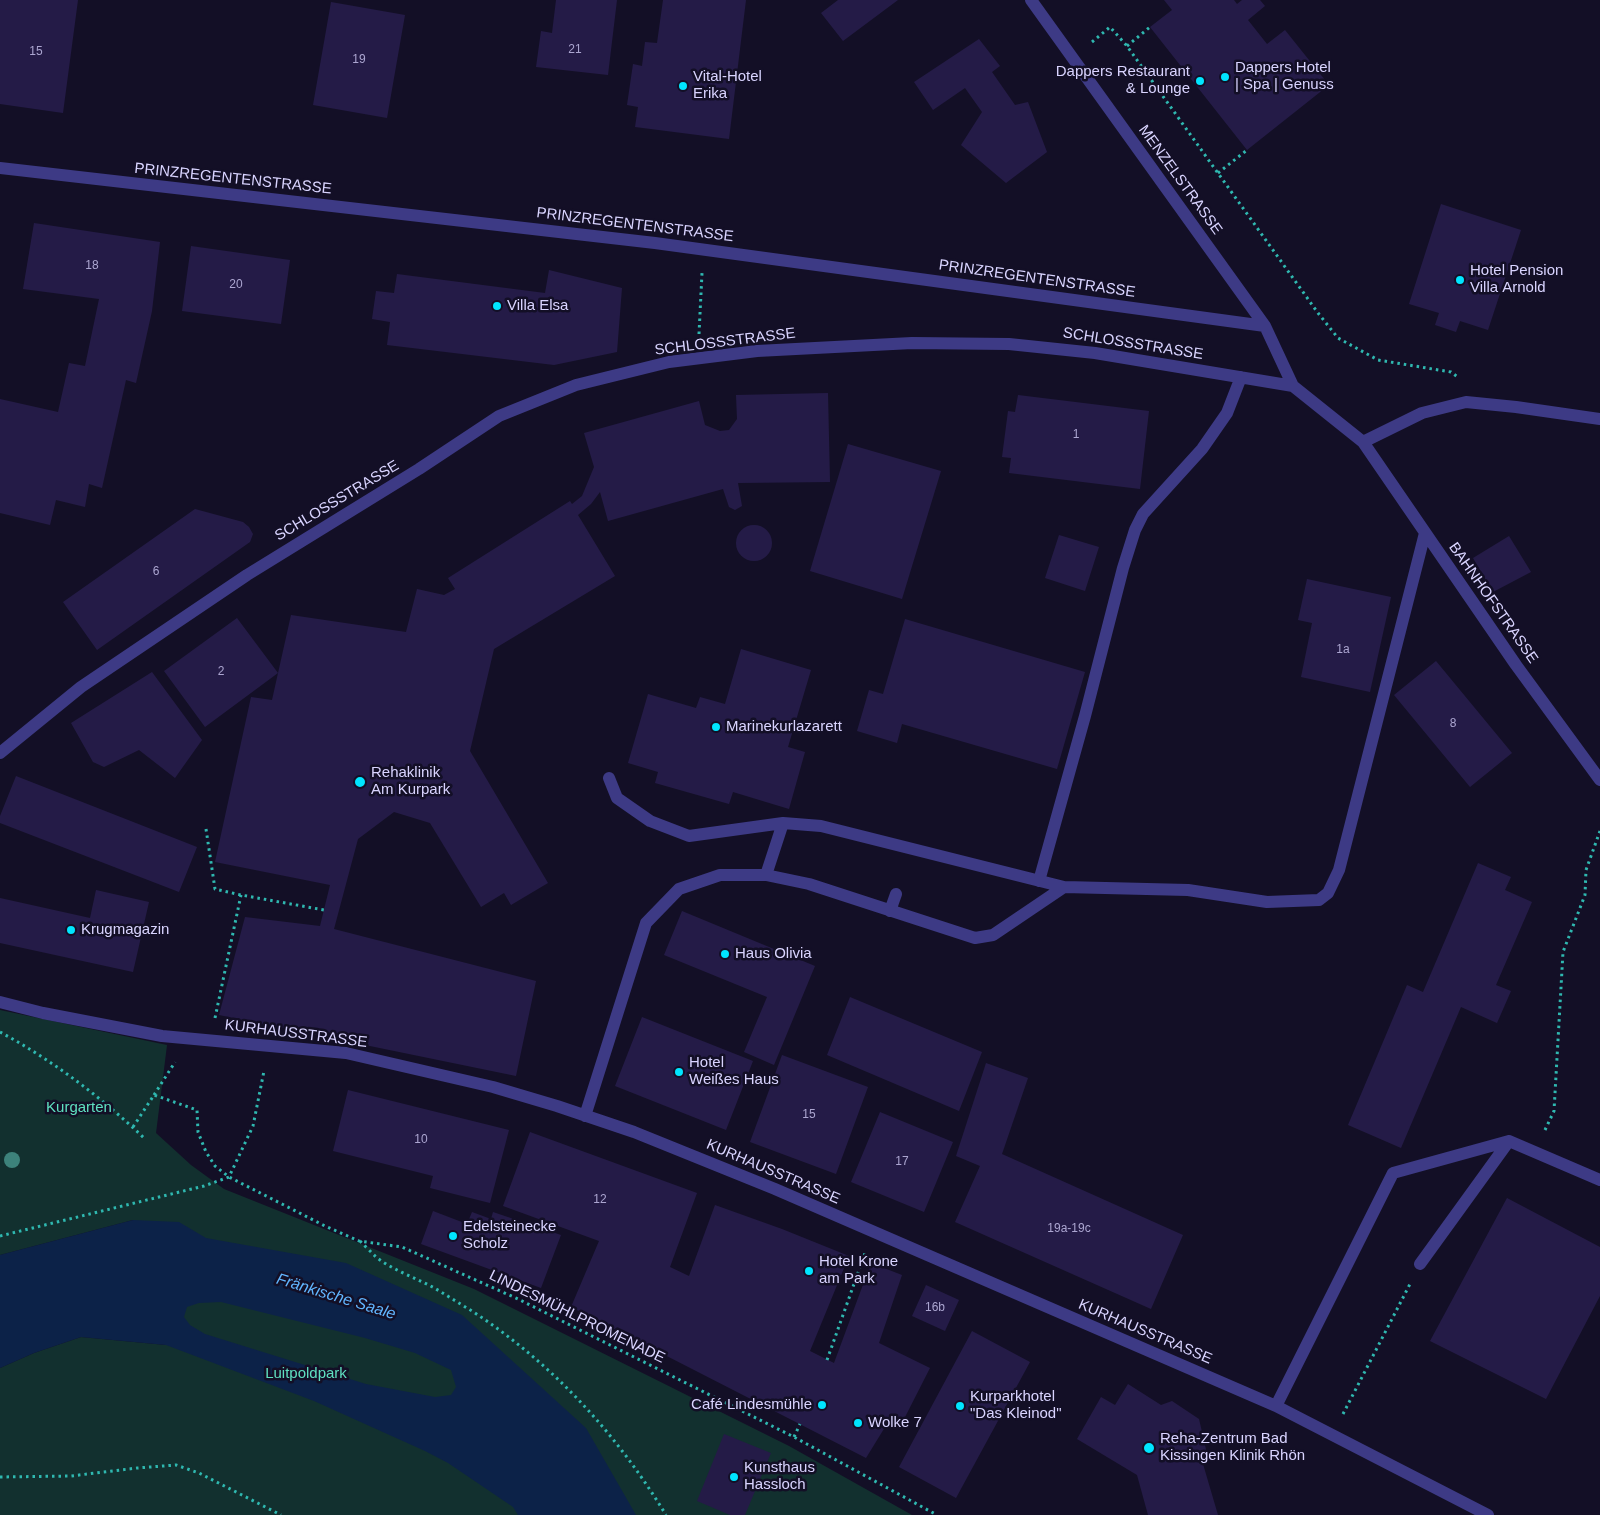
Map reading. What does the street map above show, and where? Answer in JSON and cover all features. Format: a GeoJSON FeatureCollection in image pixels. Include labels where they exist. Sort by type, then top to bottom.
{"type":"FeatureCollection","features":[{"type":"Feature","properties":{"kind":"street","name":"MENZELSTRASSE"},"geometry":{"type":"LineString","coordinates":[[1031,0],[1265,326],[1293,386]]}},
{"type":"Feature","properties":{"kind":"street","name":"PRINZREGENTENSTRASSE"},"geometry":{"type":"LineString","coordinates":[[0,168],[606,237],[1265,326]]}},
{"type":"Feature","properties":{"kind":"street","name":"SCHLOSSSTRASSE"},"geometry":{"type":"LineString","coordinates":[[0,754],[82,687],[224,591],[420,469],[499,416],[576,385],[670,362],[757,351],[912,343],[1009,344],[1095,353],[1293,386],[1363,442]]}},
{"type":"Feature","properties":{"kind":"street"},"geometry":{"type":"LineString","coordinates":[[1039,881],[1085,716],[1123,568],[1135,530],[1142,514],[1202,449],[1227,413],[1241,378]]}},
{"type":"Feature","properties":{"kind":"street"},"geometry":{"type":"LineString","coordinates":[[1363,442],[1422,412],[1466,402],[1600,418]]}},
{"type":"Feature","properties":{"kind":"street","name":"BAHNHOFSTRASSE"},"geometry":{"type":"LineString","coordinates":[[1363,442],[1516,665],[1600,780]]}},
{"type":"Feature","properties":{"kind":"street"},"geometry":{"type":"LineString","coordinates":[[609,778],[617,798],[650,821],[690,836],[783,823],[821,826],[1064,887],[1188,890],[1267,902],[1319,900],[1328,893],[1339,870],[1425,533]]}},
{"type":"Feature","properties":{"kind":"street"},"geometry":{"type":"LineString","coordinates":[[766,875],[783,823]]}},
{"type":"Feature","properties":{"kind":"street"},"geometry":{"type":"LineString","coordinates":[[585,1116],[646,923],[679,889],[720,875],[766,875],[809,884],[975,938],[994,935],[1064,887]]}},
{"type":"Feature","properties":{"kind":"street"},"geometry":{"type":"LineString","coordinates":[[890,911],[896,894]]}},
{"type":"Feature","properties":{"kind":"street","name":"KURHAUSSTRASSE"},"geometry":{"type":"LineString","coordinates":[[0,1002],[43,1013],[162,1036],[346,1053],[493,1087],[634,1132],[775,1189],[1276,1406],[1488,1515]]}},
{"type":"Feature","properties":{"kind":"street"},"geometry":{"type":"LineString","coordinates":[[1420,1264],[1509,1140]]}},
{"type":"Feature","properties":{"kind":"street"},"geometry":{"type":"LineString","coordinates":[[1276,1406],[1392,1172],[1509,1140],[1600,1180]]}},
{"type":"Feature","properties":{"kind":"path"},"geometry":{"type":"LineString","coordinates":[[1073,58],[1110,27],[1127,46],[1318,313],[1338,338],[1378,360],[1451,372],[1465,382]]}},
{"type":"Feature","properties":{"kind":"path"},"geometry":{"type":"LineString","coordinates":[[1127,46],[1150,27]]}},
{"type":"Feature","properties":{"kind":"path"},"geometry":{"type":"LineString","coordinates":[[1218,173],[1248,150]]}},
{"type":"Feature","properties":{"kind":"path"},"geometry":{"type":"LineString","coordinates":[[698,358],[702,250]]}},
{"type":"Feature","properties":{"kind":"path"},"geometry":{"type":"LineString","coordinates":[[206,829],[215,888],[241,895],[324,910]]}},
{"type":"Feature","properties":{"kind":"path"},"geometry":{"type":"LineString","coordinates":[[1535,1152],[1554,1111],[1563,952],[1584,895],[1586,870],[1600,831]]}},
{"type":"Feature","properties":{"kind":"path"},"geometry":{"type":"LineString","coordinates":[[210,1040],[241,895]]}},
{"type":"Feature","properties":{"kind":"path"},"geometry":{"type":"LineString","coordinates":[[0,1032],[26,1046],[63,1071],[144,1138]]}},
{"type":"Feature","properties":{"kind":"path"},"geometry":{"type":"LineString","coordinates":[[0,1236],[195,1188],[229,1177],[253,1126],[269,1046]]}},
{"type":"Feature","properties":{"kind":"path"},"geometry":{"type":"LineString","coordinates":[[133,1127],[176,1061]]}},
{"type":"Feature","properties":{"kind":"path","name":"LINDESMÜHLPROMENADE"},"geometry":{"type":"LineString","coordinates":[[154,1094],[197,1110],[198,1132],[206,1152],[215,1166],[229,1177],[325,1226],[360,1241],[402,1247],[518,1299],[794,1437],[937,1515]]}},
{"type":"Feature","properties":{"kind":"path"},"geometry":{"type":"LineString","coordinates":[[827,1360],[873,1232]]}},
{"type":"Feature","properties":{"kind":"path"},"geometry":{"type":"LineString","coordinates":[[360,1241],[376,1257],[436,1289],[506,1334],[560,1380],[605,1428],[634,1466],[666,1515]]}},
{"type":"Feature","properties":{"kind":"path"},"geometry":{"type":"LineString","coordinates":[[1332,1435],[1420,1264]]}},
{"type":"Feature","properties":{"kind":"path"},"geometry":{"type":"LineString","coordinates":[[794,1437],[800,1424]]}},
{"type":"Feature","properties":{"kind":"path"},"geometry":{"type":"LineString","coordinates":[[0,1477],[70,1476],[137,1468],[176,1466],[199,1473],[281,1515]]}},
{"type":"Feature","properties":{"kind":"green space","name":"Luitpoldpark"},"geometry":{"type":"Polygon","coordinates":[[[0,1010],[167,1045],[156,1133],[191,1165],[224,1189],[474,1289],[789,1446],[912,1515],[0,1515],[0,1368],[34,1353],[81,1337],[166,1345],[133,1220],[0,1255],[0,1010]]]}},
{"type":"Feature","properties":{"kind":"water","name":"Fränkische Saale"},"geometry":{"type":"Polygon","coordinates":[[[133,1220],[179,1222],[206,1238],[346,1263],[462,1315],[586,1428],[636,1515],[518,1515],[513,1507],[448,1463],[425,1451],[314,1401],[166,1345],[81,1337],[34,1353],[0,1368],[0,1255],[133,1220]],[[221,1302],[199,1303],[187,1307],[184,1317],[190,1325],[205,1334],[366,1384],[435,1397],[451,1395],[456,1387],[451,1370],[415,1353],[365,1338],[221,1302]]]}},
{"type":"Feature","properties":{"kind":"building"},"geometry":{"type":"Polygon","coordinates":[[[0,0],[78,0],[63,113],[0,104],[0,0]]]}},
{"type":"Feature","properties":{"kind":"building"},"geometry":{"type":"Polygon","coordinates":[[[556,0],[617,0],[608,75],[536,67],[541,31],[552,33],[556,0]]]}},
{"type":"Feature","properties":{"kind":"building","name":"Vital-Hotel Erika"},"geometry":{"type":"Polygon","coordinates":[[[663,0],[746,0],[729,139],[635,127],[638,107],[627,105],[633,64],[642,66],[645,42],[657,43],[663,0]]]}},
{"type":"Feature","properties":{"kind":"building"},"geometry":{"type":"Polygon","coordinates":[[[838,0],[898,0],[843,41],[821,13],[838,0]]]}},
{"type":"Feature","properties":{"kind":"building"},"geometry":{"type":"Polygon","coordinates":[[[1164,0],[1234,0],[1237,4],[1242,0],[1260,0],[1265,6],[1248,20],[1267,44],[1285,30],[1329,85],[1247,150],[1150,27],[1172,10],[1164,0]]]}},
{"type":"Feature","properties":{"kind":"building"},"geometry":{"type":"Polygon","coordinates":[[[331,2],[405,15],[387,118],[313,105],[331,2]]]}},
{"type":"Feature","properties":{"kind":"building"},"geometry":{"type":"Polygon","coordinates":[[[979,39],[1000,66],[992,72],[1015,105],[1028,102],[1047,152],[1006,183],[961,145],[982,112],[965,88],[933,110],[914,82],[979,39]]]}},
{"type":"Feature","properties":{"kind":"building"},"geometry":{"type":"Polygon","coordinates":[[[1441,204],[1521,230],[1488,330],[1460,321],[1456,332],[1435,325],[1439,313],[1409,304],[1441,204]]]}},
{"type":"Feature","properties":{"kind":"building"},"geometry":{"type":"Polygon","coordinates":[[[34,223],[160,242],[152,311],[136,383],[126,380],[102,488],[89,484],[85,507],[56,500],[50,525],[0,513],[0,399],[58,412],[69,363],[85,366],[99,299],[23,289],[34,223]]]}},
{"type":"Feature","properties":{"kind":"building"},"geometry":{"type":"Polygon","coordinates":[[[191,246],[290,260],[281,324],[182,311],[191,246]]]}},
{"type":"Feature","properties":{"kind":"building","name":"Villa Elsa"},"geometry":{"type":"Polygon","coordinates":[[[549,270],[622,288],[617,352],[554,365],[387,345],[390,322],[372,319],[376,291],[394,293],[397,274],[545,293],[549,270]]]}},
{"type":"Feature","properties":{"kind":"building","name":"Rehaklinik Am Kurpark"},"geometry":{"type":"Polygon","coordinates":[[[828,393],[830,482],[738,483],[742,506],[735,510],[729,507],[723,489],[608,521],[600,492],[591,504],[578,515],[615,576],[494,649],[470,751],[548,883],[511,905],[504,893],[481,907],[430,823],[394,812],[358,839],[334,929],[536,981],[516,1076],[219,1015],[245,917],[320,926],[330,885],[215,862],[251,697],[272,700],[291,615],[406,632],[417,589],[444,595],[455,589],[448,578],[570,501],[572,504],[582,496],[594,467],[584,433],[699,401],[705,425],[720,431],[729,430],[737,419],[736,395],[828,393]]]}},
{"type":"Feature","properties":{"kind":"building"},"geometry":{"type":"Polygon","coordinates":[[[1018,395],[1149,411],[1140,489],[1009,473],[1011,458],[1002,457],[1008,411],[1015,412],[1018,395]]]}},
{"type":"Feature","properties":{"kind":"building"},"geometry":{"type":"Polygon","coordinates":[[[848,444],[941,471],[902,599],[810,571],[848,444]]]}},
{"type":"Feature","properties":{"kind":"building"},"geometry":{"type":"Polygon","coordinates":[[[195,509],[243,522],[253,534],[250,542],[97,650],[63,602],[195,509]]]}},
{"type":"Feature","properties":{"kind":"building"},"geometry":{"type":"Polygon","coordinates":[[[754,525],[767,530],[772,543],[767,556],[754,561],[741,556],[736,543],[741,530],[754,525]]]}},
{"type":"Feature","properties":{"kind":"building"},"geometry":{"type":"Polygon","coordinates":[[[1059,535],[1099,547],[1085,591],[1045,578],[1059,535]]]}},
{"type":"Feature","properties":{"kind":"building"},"geometry":{"type":"Polygon","coordinates":[[[1509,536],[1531,572],[1493,592],[1473,558],[1509,536]]]}},
{"type":"Feature","properties":{"kind":"building"},"geometry":{"type":"Polygon","coordinates":[[[1307,579],[1391,597],[1370,692],[1301,677],[1312,623],[1298,620],[1307,579]]]}},
{"type":"Feature","properties":{"kind":"building"},"geometry":{"type":"Polygon","coordinates":[[[237,618],[278,673],[205,727],[164,671],[237,618]]]}},
{"type":"Feature","properties":{"kind":"building"},"geometry":{"type":"Polygon","coordinates":[[[905,619],[1085,672],[1057,769],[902,724],[897,743],[857,731],[869,690],[883,694],[905,619]]]}},
{"type":"Feature","properties":{"kind":"building","name":"Marinekurlazarett"},"geometry":{"type":"Polygon","coordinates":[[[741,649],[811,670],[788,747],[805,752],[789,809],[733,792],[729,804],[655,783],[658,772],[628,763],[648,694],[696,708],[700,697],[725,704],[741,649]]]}},
{"type":"Feature","properties":{"kind":"building"},"geometry":{"type":"Polygon","coordinates":[[[1436,661],[1512,753],[1470,787],[1394,695],[1436,661]]]}},
{"type":"Feature","properties":{"kind":"building"},"geometry":{"type":"Polygon","coordinates":[[[152,672],[202,740],[175,778],[139,750],[104,767],[93,762],[71,723],[152,672]]]}},
{"type":"Feature","properties":{"kind":"building"},"geometry":{"type":"Polygon","coordinates":[[[16,776],[197,847],[179,892],[0,823],[0,816],[16,776]]]}},
{"type":"Feature","properties":{"kind":"building"},"geometry":{"type":"Polygon","coordinates":[[[1478,863],[1511,877],[1505,890],[1532,902],[1496,985],[1511,991],[1497,1023],[1461,1007],[1401,1148],[1348,1125],[1407,985],[1423,992],[1478,863]]]}},
{"type":"Feature","properties":{"kind":"building","name":"Krugmagazin"},"geometry":{"type":"Polygon","coordinates":[[[96,890],[149,902],[133,972],[0,943],[0,898],[90,918],[96,890]]]}},
{"type":"Feature","properties":{"kind":"building","name":"Haus Olivia"},"geometry":{"type":"Polygon","coordinates":[[[682,911],[815,966],[774,1065],[744,1052],[767,997],[664,955],[682,911]]]}},
{"type":"Feature","properties":{"kind":"building"},"geometry":{"type":"Polygon","coordinates":[[[850,997],[982,1052],[959,1111],[827,1055],[850,997]]]}},
{"type":"Feature","properties":{"kind":"building"},"geometry":{"type":"Polygon","coordinates":[[[642,1017],[753,1061],[726,1130],[615,1086],[642,1017]]]}},
{"type":"Feature","properties":{"kind":"building"},"geometry":{"type":"Polygon","coordinates":[[[782,1055],[868,1087],[836,1174],[750,1142],[782,1055]]]}},
{"type":"Feature","properties":{"kind":"building"},"geometry":{"type":"Polygon","coordinates":[[[986,1063],[1028,1078],[1002,1154],[1183,1235],[1151,1309],[955,1222],[980,1166],[956,1156],[986,1063]]]}},
{"type":"Feature","properties":{"kind":"building"},"geometry":{"type":"Polygon","coordinates":[[[348,1090],[509,1130],[490,1203],[430,1188],[433,1176],[333,1151],[348,1090]]]}},
{"type":"Feature","properties":{"kind":"building"},"geometry":{"type":"Polygon","coordinates":[[[880,1112],[953,1142],[924,1212],[851,1182],[880,1112]]]}},
{"type":"Feature","properties":{"kind":"building"},"geometry":{"type":"Polygon","coordinates":[[[530,1132],[697,1193],[670,1267],[689,1276],[715,1205],[849,1256],[810,1351],[834,1363],[871,1263],[902,1275],[879,1343],[930,1368],[902,1423],[890,1419],[866,1458],[571,1307],[599,1241],[503,1206],[530,1132]]]}},
{"type":"Feature","properties":{"kind":"building"},"geometry":{"type":"Polygon","coordinates":[[[1507,1198],[1600,1247],[1600,1296],[1546,1399],[1430,1341],[1507,1198]]]}},
{"type":"Feature","properties":{"kind":"building"},"geometry":{"type":"Polygon","coordinates":[[[433,1211],[467,1224],[472,1212],[491,1219],[493,1212],[561,1235],[541,1288],[421,1244],[433,1211]]]}},
{"type":"Feature","properties":{"kind":"building"},"geometry":{"type":"Polygon","coordinates":[[[926,1285],[959,1300],[945,1331],[912,1316],[926,1285]]]}},
{"type":"Feature","properties":{"kind":"building"},"geometry":{"type":"Polygon","coordinates":[[[972,1331],[1030,1362],[956,1498],[899,1467],[972,1331]]]}},
{"type":"Feature","properties":{"kind":"building","name":"Reha-Zentrum Bad Kissingen Klinik Rhön"},"geometry":{"type":"Polygon","coordinates":[[[1128,1384],[1161,1405],[1172,1401],[1199,1419],[1208,1458],[1203,1464],[1218,1515],[1148,1515],[1137,1475],[1077,1439],[1101,1397],[1115,1405],[1128,1384]]]}},
{"type":"Feature","properties":{"kind":"building","name":"Kunsthaus Hassloch"},"geometry":{"type":"Polygon","coordinates":[[[724,1434],[771,1453],[745,1515],[730,1515],[697,1501],[724,1434]]]}},
{"type":"Feature","properties":{"kind":"place","name":"Dappers Hotel | Spa | Genuss"},"geometry":{"type":"Point","coordinates":[1225,77]}},
{"type":"Feature","properties":{"kind":"place","name":"Dappers Restaurant & Lounge"},"geometry":{"type":"Point","coordinates":[1200,81]}},
{"type":"Feature","properties":{"kind":"place","name":"Vital-Hotel Erika"},"geometry":{"type":"Point","coordinates":[683,86]}},
{"type":"Feature","properties":{"kind":"place","name":"Hotel Pension Villa Arnold"},"geometry":{"type":"Point","coordinates":[1460,280]}},
{"type":"Feature","properties":{"kind":"place","name":"Villa Elsa"},"geometry":{"type":"Point","coordinates":[497,306]}},
{"type":"Feature","properties":{"kind":"place","name":"Marinekurlazarett"},"geometry":{"type":"Point","coordinates":[716,727]}},
{"type":"Feature","properties":{"kind":"place","name":"Rehaklinik Am Kurpark"},"geometry":{"type":"Point","coordinates":[360,782]}},
{"type":"Feature","properties":{"kind":"place","name":"Krugmagazin"},"geometry":{"type":"Point","coordinates":[71,930]}},
{"type":"Feature","properties":{"kind":"place","name":"Haus Olivia"},"geometry":{"type":"Point","coordinates":[725,954]}},
{"type":"Feature","properties":{"kind":"place","name":"Hotel Weißes Haus"},"geometry":{"type":"Point","coordinates":[679,1072]}},
{"type":"Feature","properties":{"kind":"place","name":"Edelsteinecke Scholz"},"geometry":{"type":"Point","coordinates":[453,1236]}},
{"type":"Feature","properties":{"kind":"place","name":"Hotel Krone am Park"},"geometry":{"type":"Point","coordinates":[809,1271]}},
{"type":"Feature","properties":{"kind":"place","name":"Café Lindesmühle"},"geometry":{"type":"Point","coordinates":[822,1405]}},
{"type":"Feature","properties":{"kind":"place","name":"Kurparkhotel \"Das Kleinod\""},"geometry":{"type":"Point","coordinates":[960,1406]}},
{"type":"Feature","properties":{"kind":"place","name":"Wolke 7"},"geometry":{"type":"Point","coordinates":[858,1423]}},
{"type":"Feature","properties":{"kind":"place","name":"Reha-Zentrum Bad Kissingen Klinik Rhön"},"geometry":{"type":"Point","coordinates":[1149,1448]}},
{"type":"Feature","properties":{"kind":"place","name":"Kunsthaus Hassloch"},"geometry":{"type":"Point","coordinates":[734,1477]}},
{"type":"Feature","properties":{"kind":"park label","name":"Kurgarten"},"geometry":{"type":"Point","coordinates":[79,1108]}}]}
